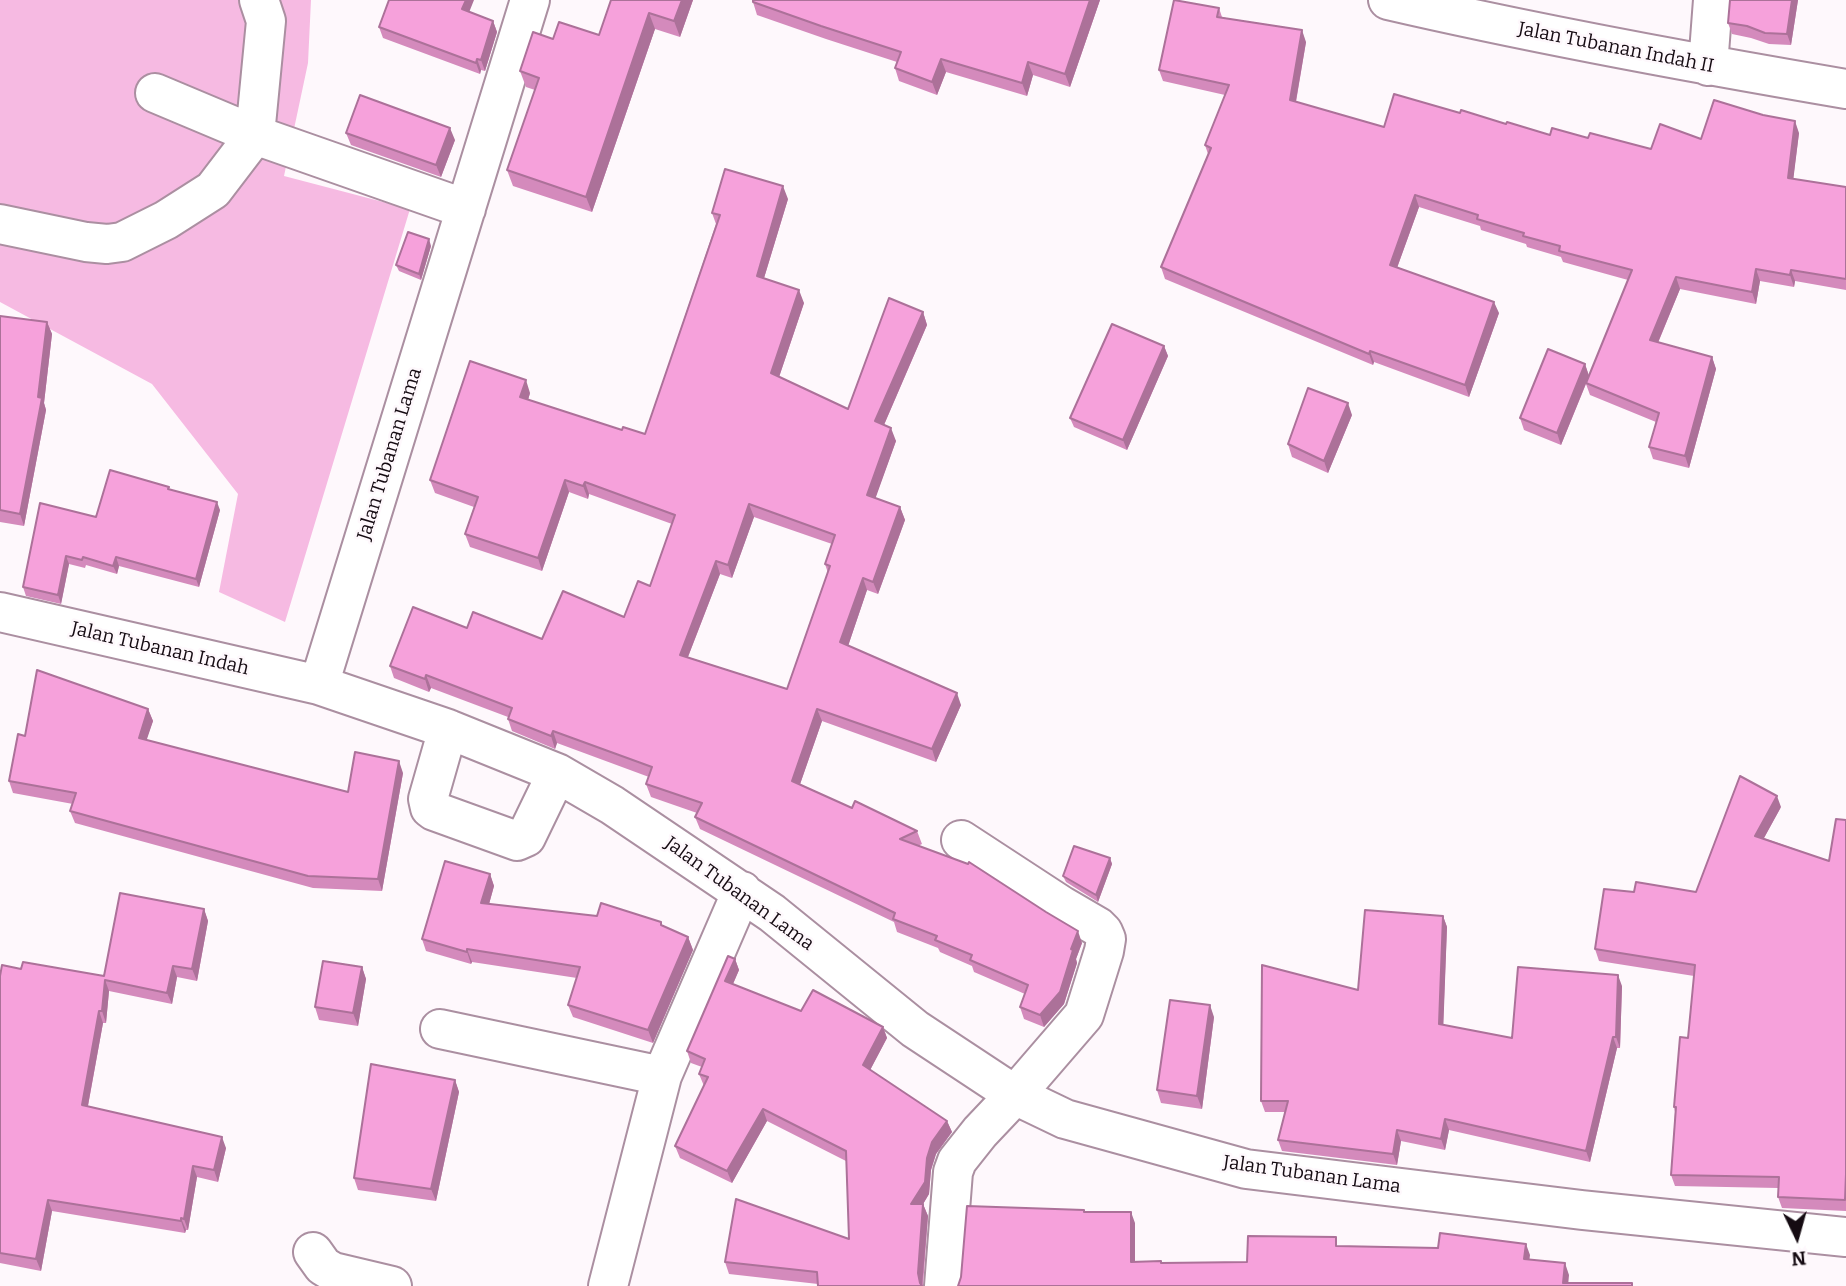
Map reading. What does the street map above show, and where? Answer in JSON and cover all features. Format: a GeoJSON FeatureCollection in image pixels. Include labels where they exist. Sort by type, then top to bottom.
{"type":"FeatureCollection","features":[{"type":"Feature","properties":{"kind":"street"},"geometry":{"type":"LineString","coordinates":[[0,224],[86,242],[122,242],[166,220],[213,190],[255,135],[266,21],[259,0]]}},
{"type":"Feature","properties":{"kind":"street","name":"Jalan Tubanan Lama"},"geometry":{"type":"LineString","coordinates":[[530,0],[319,685],[448,729],[557,773],[612,805],[742,891],[915,1029],[1015,1095],[1065,1119],[1246,1169],[1582,1210],[1846,1237]]}},
{"type":"Feature","properties":{"kind":"street","name":"Jalan Tubanan Indah II"},"geometry":{"type":"LineString","coordinates":[[1388,0],[1466,9],[1708,66],[1846,89]]}},
{"type":"Feature","properties":{"kind":"street"},"geometry":{"type":"LineString","coordinates":[[1708,66],[1713,0]]}},
{"type":"Feature","properties":{"kind":"street"},"geometry":{"type":"LineString","coordinates":[[155,93],[255,135],[466,209]]}},
{"type":"Feature","properties":{"kind":"street","name":"Jalan Tubanan Indah"},"geometry":{"type":"LineString","coordinates":[[0,612],[319,685]]}},
{"type":"Feature","properties":{"kind":"street"},"geometry":{"type":"LineString","coordinates":[[448,729],[428,799],[430,808],[434,811],[517,841],[526,837],[557,773]]}},
{"type":"Feature","properties":{"kind":"street"},"geometry":{"type":"LineString","coordinates":[[944,1286],[953,1172],[957,1161],[1084,1015],[1104,951],[1105,939],[1098,927],[961,840]]}},
{"type":"Feature","properties":{"kind":"street"},"geometry":{"type":"LineString","coordinates":[[608,1286],[662,1076],[742,891]]}},
{"type":"Feature","properties":{"kind":"street"},"geometry":{"type":"LineString","coordinates":[[440,1029],[662,1076]]}},
{"type":"Feature","properties":{"kind":"street"},"geometry":{"type":"LineString","coordinates":[[313,1252],[323,1266],[333,1272],[392,1286]]}},
{"type":"Feature","properties":{"kind":"shaded area"},"geometry":{"type":"Polygon","coordinates":[[[0,0],[311,0],[308,63],[284,176],[410,209],[285,622],[219,592],[238,494],[152,384],[0,302],[0,0]]]}},
{"type":"Feature","properties":{"kind":"building"},"geometry":{"type":"Polygon","coordinates":[[[389,0],[466,0],[462,9],[493,21],[481,60],[477,59],[476,63],[379,27],[389,0]]]}},
{"type":"Feature","properties":{"kind":"building"},"geometry":{"type":"Polygon","coordinates":[[[611,0],[682,0],[674,21],[649,13],[586,197],[507,170],[539,78],[520,71],[533,32],[553,39],[559,22],[599,35],[611,0]]]}},
{"type":"Feature","properties":{"kind":"building"},"geometry":{"type":"Polygon","coordinates":[[[753,0],[1090,0],[1065,74],[1028,62],[1022,83],[941,59],[932,82],[895,68],[901,52],[753,0]]]}},
{"type":"Feature","properties":{"kind":"building"},"geometry":{"type":"Polygon","coordinates":[[[1174,0],[1219,8],[1217,17],[1302,30],[1290,100],[1384,127],[1394,94],[1550,135],[1552,128],[1588,138],[1590,133],[1651,149],[1660,124],[1701,139],[1714,100],[1763,115],[1795,121],[1788,178],[1846,187],[1846,279],[1791,270],[1790,275],[1756,269],[1752,292],[1676,277],[1650,340],[1712,357],[1685,456],[1649,447],[1659,413],[1586,383],[1632,270],[1559,251],[1560,246],[1523,236],[1524,233],[1477,219],[1478,215],[1415,195],[1390,265],[1494,302],[1465,385],[1370,351],[1369,354],[1161,267],[1211,148],[1205,145],[1229,85],[1159,70],[1174,0]]]}},
{"type":"Feature","properties":{"kind":"building"},"geometry":{"type":"Polygon","coordinates":[[[1730,0],[1792,0],[1787,34],[1765,33],[1728,23],[1730,0]]]}},
{"type":"Feature","properties":{"kind":"building"},"geometry":{"type":"Polygon","coordinates":[[[360,95],[450,128],[436,165],[346,133],[360,95]]]}},
{"type":"Feature","properties":{"kind":"building"},"geometry":{"type":"Polygon","coordinates":[[[725,169],[783,186],[757,276],[799,290],[771,373],[848,409],[889,298],[923,312],[875,421],[891,428],[867,495],[900,507],[873,582],[863,578],[840,642],[957,693],[932,749],[817,709],[792,781],[852,808],[855,801],[917,831],[900,839],[968,864],[969,862],[1078,931],[1060,992],[1040,1015],[1020,1007],[1028,985],[970,960],[972,955],[935,940],[937,936],[893,919],[895,913],[695,817],[702,803],[646,784],[652,767],[553,731],[551,736],[508,719],[512,708],[426,675],[425,679],[390,666],[413,607],[467,628],[473,612],[542,639],[563,591],[624,617],[638,581],[650,586],[675,515],[585,482],[583,486],[565,480],[538,558],[465,534],[478,497],[430,480],[470,361],[526,380],[520,397],[622,430],[623,427],[645,434],[720,215],[712,213],[725,169]],[[749,504],[728,565],[716,561],[680,655],[787,689],[830,566],[825,564],[835,535],[749,504]]]}},
{"type":"Feature","properties":{"kind":"building"},"geometry":{"type":"Polygon","coordinates":[[[408,232],[429,239],[419,274],[396,265],[408,232]]]}},
{"type":"Feature","properties":{"kind":"building"},"geometry":{"type":"Polygon","coordinates":[[[0,316],[47,322],[38,397],[42,398],[20,514],[0,510],[0,316]]]}},
{"type":"Feature","properties":{"kind":"building"},"geometry":{"type":"Polygon","coordinates":[[[1112,324],[1164,346],[1123,440],[1070,418],[1112,324]]]}},
{"type":"Feature","properties":{"kind":"building"},"geometry":{"type":"Polygon","coordinates":[[[1548,349],[1585,364],[1557,433],[1520,418],[1548,349]]]}},
{"type":"Feature","properties":{"kind":"building"},"geometry":{"type":"Polygon","coordinates":[[[1308,388],[1348,403],[1324,461],[1288,444],[1308,388]]]}},
{"type":"Feature","properties":{"kind":"building"},"geometry":{"type":"Polygon","coordinates":[[[110,470],[217,502],[196,579],[116,557],[113,566],[83,557],[82,560],[66,556],[58,595],[23,587],[40,503],[96,517],[110,470]]]}},
{"type":"Feature","properties":{"kind":"building"},"geometry":{"type":"Polygon","coordinates":[[[37,670],[148,709],[139,738],[348,792],[355,752],[399,761],[378,879],[308,876],[70,811],[76,793],[9,781],[18,734],[25,736],[37,670]]]}},
{"type":"Feature","properties":{"kind":"building"},"geometry":{"type":"Polygon","coordinates":[[[1740,776],[1777,796],[1755,836],[1829,861],[1836,819],[1846,820],[1845,1200],[1778,1197],[1779,1177],[1671,1175],[1680,1037],[1688,1038],[1695,965],[1595,949],[1604,889],[1634,892],[1636,882],[1696,892],[1740,776]]]}},
{"type":"Feature","properties":{"kind":"building"},"geometry":{"type":"Polygon","coordinates":[[[1074,846],[1110,858],[1096,895],[1063,876],[1074,846]]]}},
{"type":"Feature","properties":{"kind":"building"},"geometry":{"type":"Polygon","coordinates":[[[445,861],[490,874],[481,903],[597,916],[601,903],[661,922],[661,925],[688,937],[648,1030],[568,1005],[580,967],[467,949],[467,952],[422,939],[445,861]]]}},
{"type":"Feature","properties":{"kind":"building"},"geometry":{"type":"Polygon","coordinates":[[[120,893],[204,909],[192,969],[173,966],[167,993],[105,980],[102,1011],[99,1011],[82,1105],[222,1137],[214,1170],[193,1166],[184,1219],[181,1218],[181,1221],[48,1200],[36,1259],[0,1253],[2,965],[21,969],[23,962],[104,976],[120,893]]]}},
{"type":"Feature","properties":{"kind":"building"},"geometry":{"type":"Polygon","coordinates":[[[1365,910],[1443,916],[1439,1024],[1512,1038],[1518,967],[1618,975],[1616,1037],[1613,1037],[1586,1151],[1445,1119],[1441,1139],[1397,1130],[1393,1154],[1278,1140],[1288,1101],[1261,1101],[1262,965],[1358,990],[1365,910]]]}},
{"type":"Feature","properties":{"kind":"building"},"geometry":{"type":"Polygon","coordinates":[[[728,956],[735,959],[725,981],[801,1011],[813,990],[883,1027],[863,1065],[947,1121],[932,1142],[927,1158],[925,1182],[911,1204],[923,1204],[918,1273],[922,1286],[818,1286],[817,1272],[725,1262],[736,1199],[849,1239],[846,1151],[763,1109],[727,1171],[675,1146],[708,1077],[699,1074],[705,1059],[687,1051],[728,956]]]}},
{"type":"Feature","properties":{"kind":"building"},"geometry":{"type":"Polygon","coordinates":[[[323,961],[362,967],[353,1013],[315,1007],[323,961]]]}},
{"type":"Feature","properties":{"kind":"building"},"geometry":{"type":"Polygon","coordinates":[[[1170,1000],[1210,1005],[1197,1096],[1157,1090],[1170,1000]]]}},
{"type":"Feature","properties":{"kind":"building"},"geometry":{"type":"Polygon","coordinates":[[[371,1064],[455,1080],[431,1189],[354,1178],[371,1064]]]}},
{"type":"Feature","properties":{"kind":"building"},"geometry":{"type":"Polygon","coordinates":[[[967,1206],[1131,1212],[1131,1262],[1247,1262],[1248,1236],[1336,1237],[1336,1246],[1438,1248],[1440,1233],[1526,1244],[1524,1259],[1565,1263],[1563,1283],[1632,1283],[1632,1286],[958,1286],[967,1206]]]}}]}
